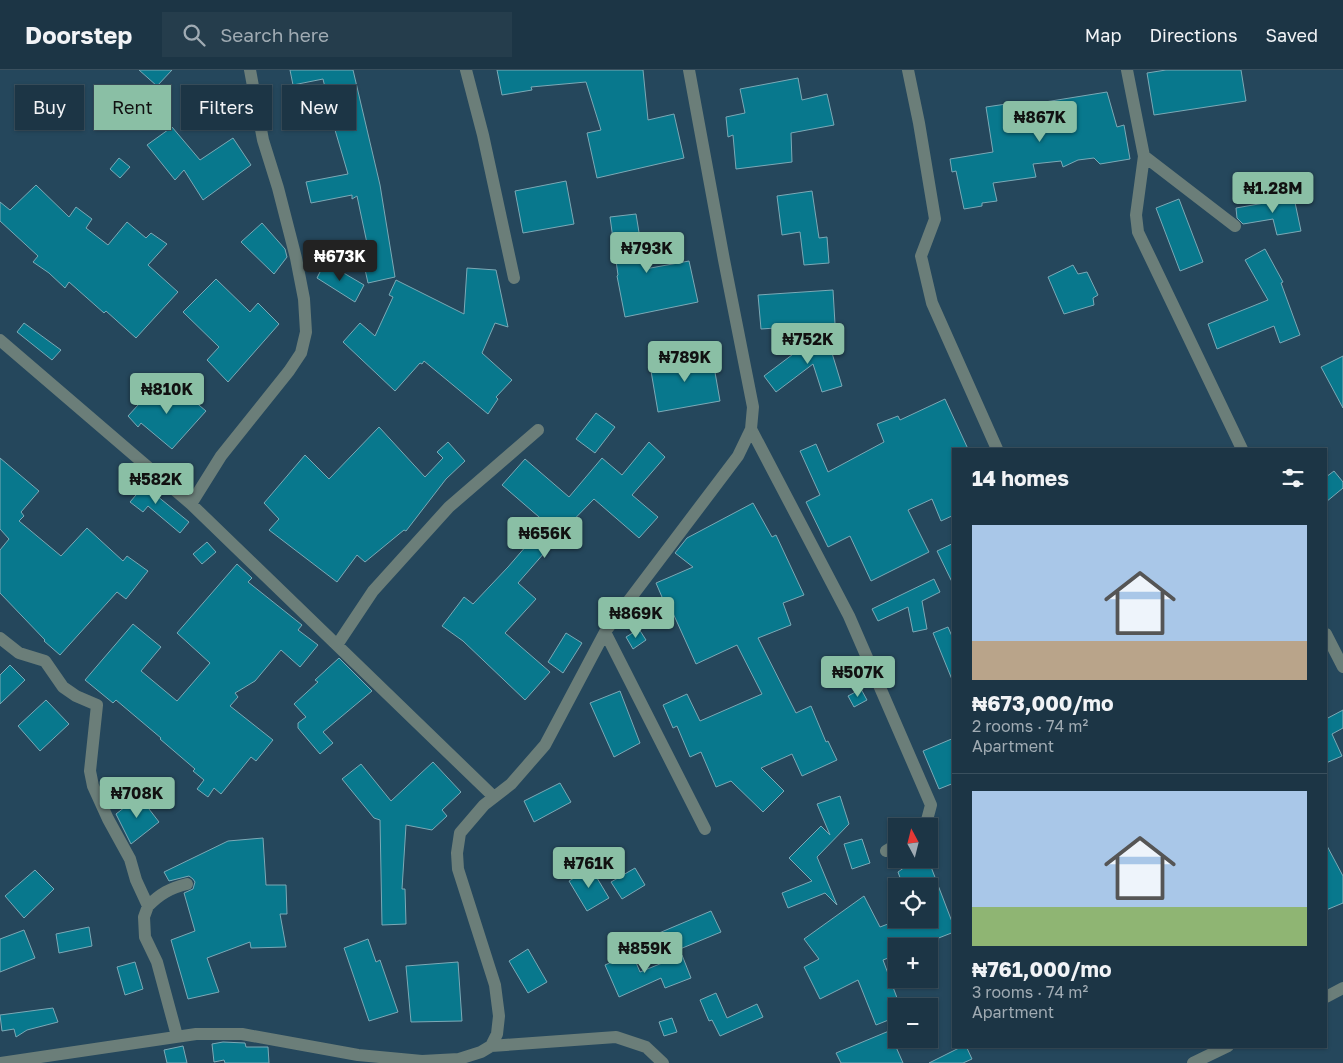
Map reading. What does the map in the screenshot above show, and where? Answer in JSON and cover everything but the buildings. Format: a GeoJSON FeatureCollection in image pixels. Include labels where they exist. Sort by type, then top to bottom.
{"type":"FeatureCollection","features":[{"type":"Feature","properties":{"kind":"street"},"geometry":{"type":"LineString","coordinates":[[191,504],[221,456],[289,371],[300,353],[306,332],[304,299],[296,258],[264,140],[250,70]]}},
{"type":"Feature","properties":{"kind":"street"},"geometry":{"type":"LineString","coordinates":[[466,70],[483,135],[514,278]]}},
{"type":"Feature","properties":{"kind":"street"},"geometry":{"type":"LineString","coordinates":[[491,1046],[497,1034],[499,1016],[495,985],[458,869],[457,853],[460,833],[484,805],[511,784],[545,745],[605,632],[738,456],[750,429],[753,407],[690,70]]}},
{"type":"Feature","properties":{"kind":"street"},"geometry":{"type":"LineString","coordinates":[[908,70],[935,219],[921,256],[932,303],[997,448]]}},
{"type":"Feature","properties":{"kind":"street"},"geometry":{"type":"LineString","coordinates":[[1127,70],[1144,156],[1136,215],[1138,232],[1242,448]]}},
{"type":"Feature","properties":{"kind":"street"},"geometry":{"type":"LineString","coordinates":[[1144,156],[1235,226]]}},
{"type":"Feature","properties":{"kind":"street"},"geometry":{"type":"LineString","coordinates":[[0,340],[191,504],[494,797]]}},
{"type":"Feature","properties":{"kind":"street"},"geometry":{"type":"LineString","coordinates":[[750,429],[849,616],[931,805],[928,818]]}},
{"type":"Feature","properties":{"kind":"street"},"geometry":{"type":"LineString","coordinates":[[337,645],[373,591],[449,507],[538,430]]}},
{"type":"Feature","properties":{"kind":"street"},"geometry":{"type":"LineString","coordinates":[[605,632],[705,828]]}},
{"type":"Feature","properties":{"kind":"street"},"geometry":{"type":"LineString","coordinates":[[1327,636],[1343,666]]}},
{"type":"Feature","properties":{"kind":"street"},"geometry":{"type":"LineString","coordinates":[[0,638],[19,653],[44,661],[63,686],[76,696],[97,705],[90,771],[93,786],[108,819],[130,859],[136,880],[148,906]]}},
{"type":"Feature","properties":{"kind":"street"},"geometry":{"type":"LineString","coordinates":[[177,1036],[156,962],[145,937],[143,925],[148,906],[159,895],[170,888],[187,884]]}},
{"type":"Feature","properties":{"kind":"street"},"geometry":{"type":"LineString","coordinates":[[1327,996],[1343,988]]}},
{"type":"Feature","properties":{"kind":"street"},"geometry":{"type":"LineString","coordinates":[[0,1063],[177,1036],[242,1034],[358,1055],[422,1061],[459,1059],[481,1052],[491,1046],[616,1037],[646,1047],[662,1063]]}},
{"type":"Feature","properties":{"kind":"street"},"geometry":{"type":"LineString","coordinates":[[1193,1063],[1224,1048]]}},
{"type":"Feature","properties":{"kind":"street"},"geometry":{"type":"LineString","coordinates":[[333,1051],[339,1063]]}}]}
